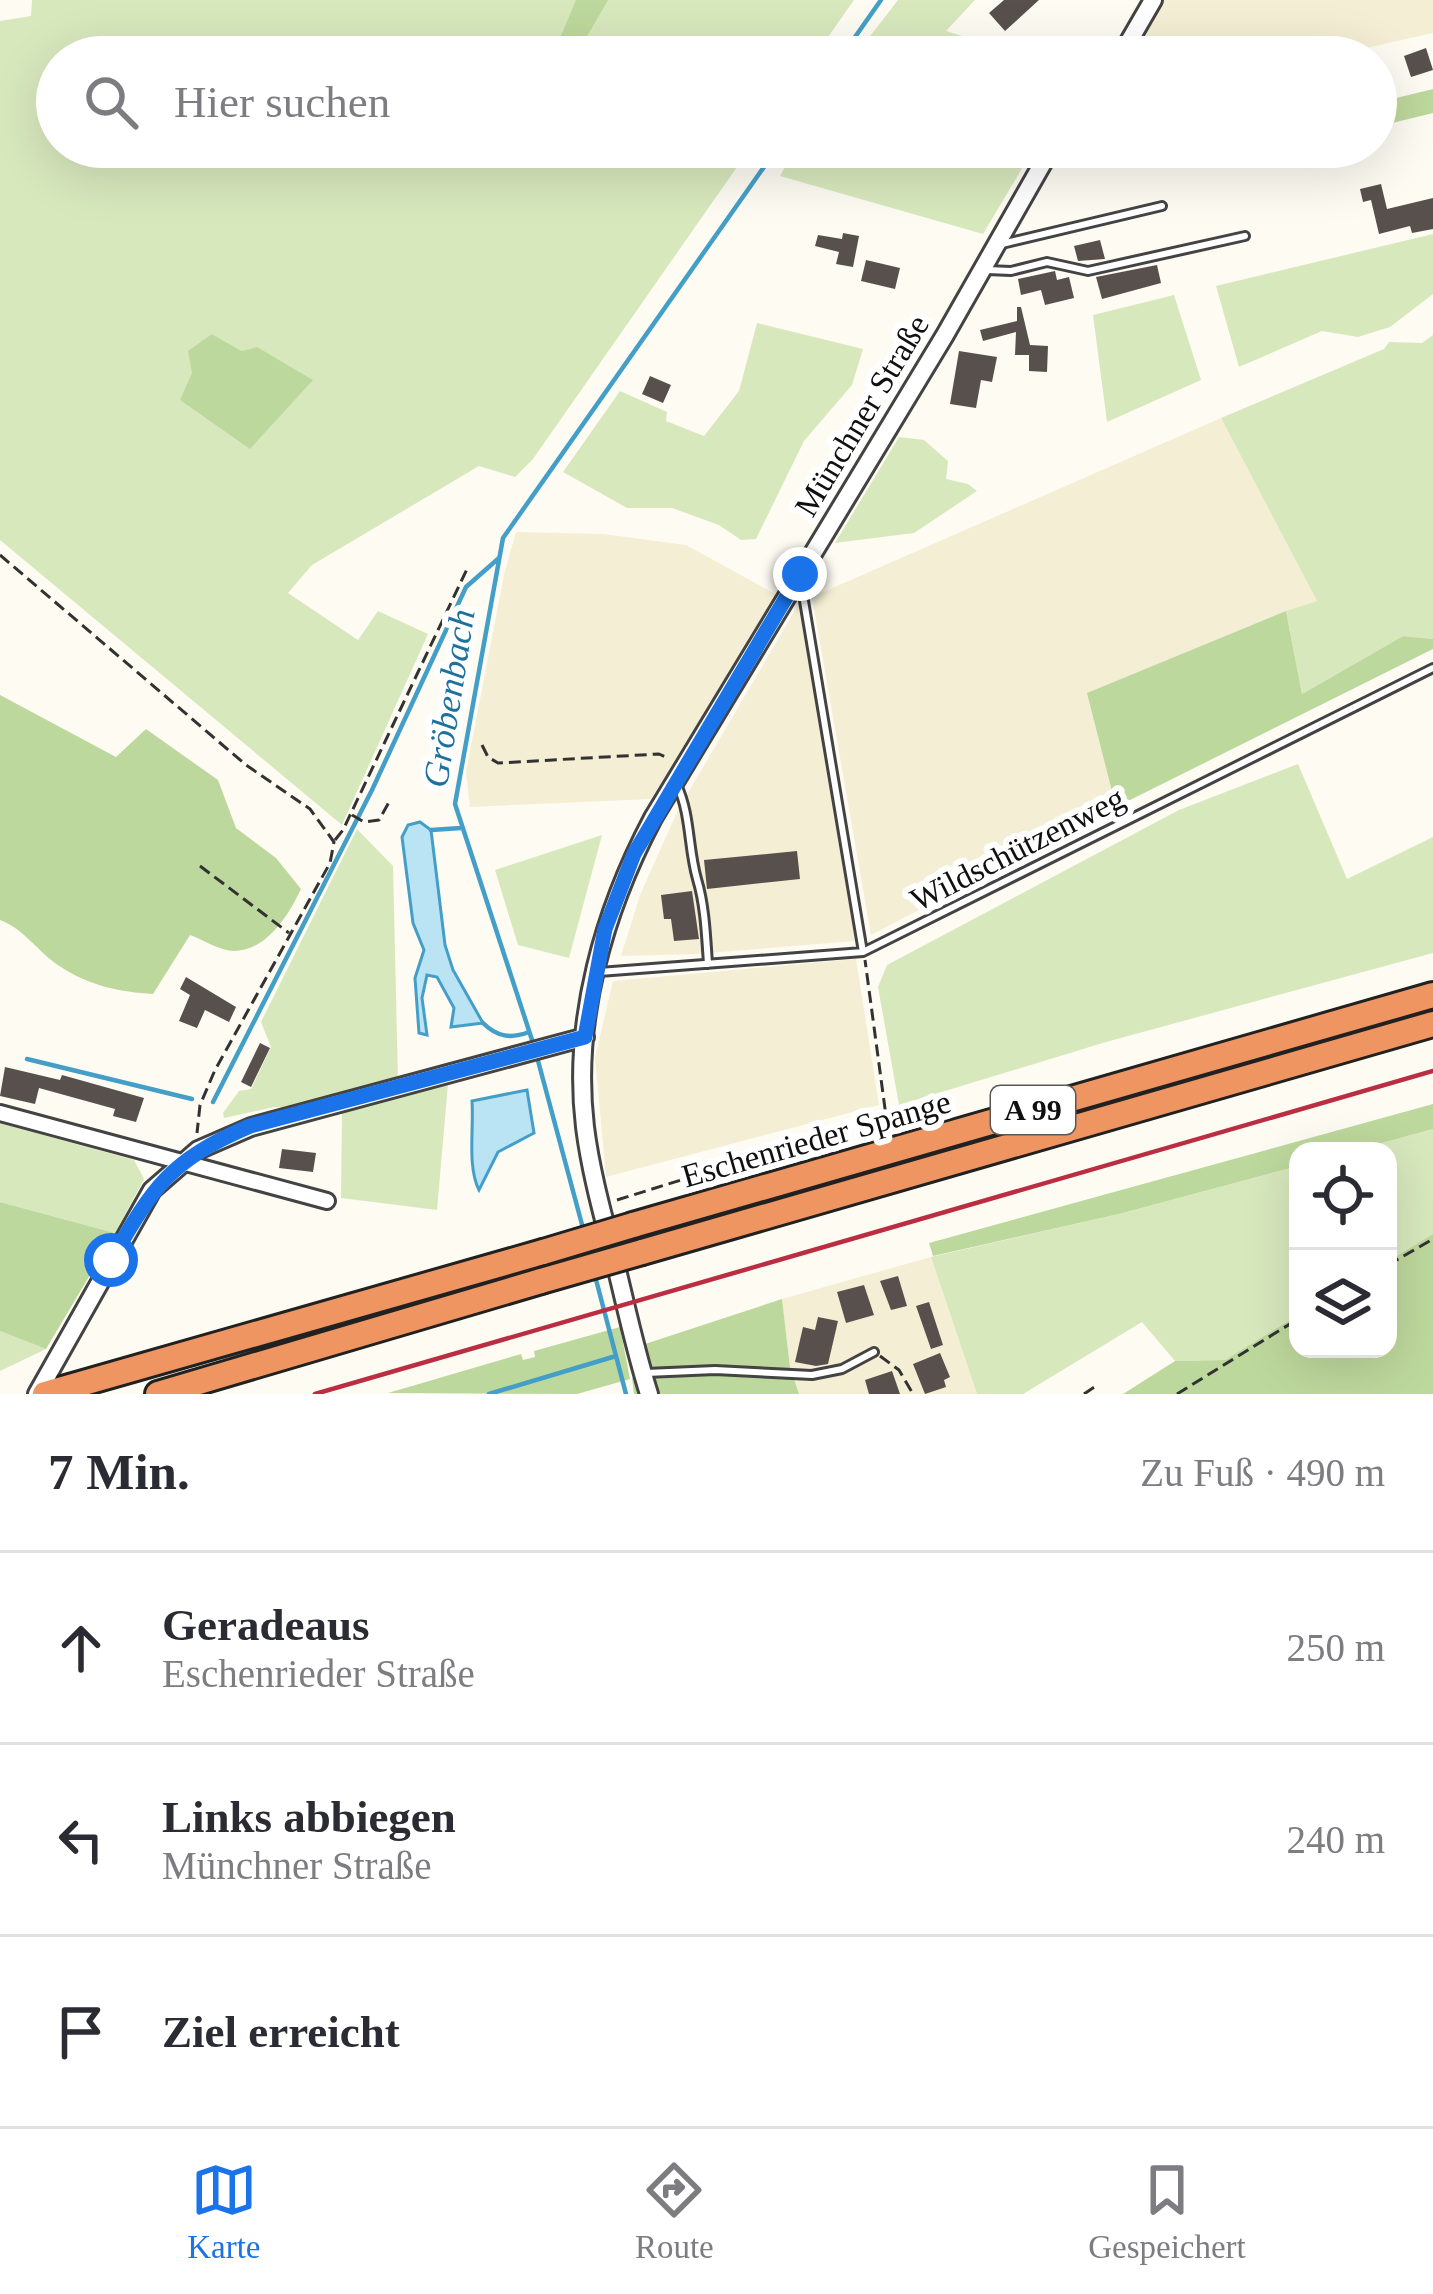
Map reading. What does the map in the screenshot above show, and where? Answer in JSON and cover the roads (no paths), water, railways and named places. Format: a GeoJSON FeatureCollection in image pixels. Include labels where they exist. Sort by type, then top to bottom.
{"type":"FeatureCollection","features":[{"type":"Feature","properties":{"kind":"highway","name":"Eschenrieder Spange"},"geometry":{"type":"LineString","coordinates":[[45,1394],[1433,994]]}},
{"type":"Feature","properties":{"kind":"highway","name":"Eschenrieder Spange"},"geometry":{"type":"LineString","coordinates":[[158,1394],[1433,1024]]}},
{"type":"Feature","properties":{"kind":"street"},"geometry":{"type":"LineString","coordinates":[[1132,36],[1153,0]]}},
{"type":"Feature","properties":{"kind":"street","name":"Münchner Straße"},"geometry":{"type":"LineString","coordinates":[[649,1394],[584,1125],[585,1037],[596,973],[620,885],[680,774],[1040,168]]}},
{"type":"Feature","properties":{"kind":"street"},"geometry":{"type":"LineString","coordinates":[[45,1394],[152,1190],[198,1150],[250,1126],[585,1037]]}},
{"type":"Feature","properties":{"kind":"street"},"geometry":{"type":"LineString","coordinates":[[0,1113],[327,1201]]}},
{"type":"Feature","properties":{"kind":"lane"},"geometry":{"type":"LineString","coordinates":[[998,245],[1162,206]]}},
{"type":"Feature","properties":{"kind":"lane"},"geometry":{"type":"LineString","coordinates":[[983,270],[1011,271],[1047,262],[1088,271],[1245,236]]}},
{"type":"Feature","properties":{"kind":"lane"},"geometry":{"type":"LineString","coordinates":[[800,574],[863,952]]}},
{"type":"Feature","properties":{"kind":"lane","name":"Wildschützenweg"},"geometry":{"type":"LineString","coordinates":[[596,973],[863,952],[1433,668]]}},
{"type":"Feature","properties":{"kind":"lane"},"geometry":{"type":"LineString","coordinates":[[680,774],[703,891],[708,964]]}},
{"type":"Feature","properties":{"kind":"lane"},"geometry":{"type":"LineString","coordinates":[[643,1374],[715,1370],[812,1375],[842,1369],[874,1352]]}},
{"type":"Feature","properties":{"kind":"water"},"geometry":{"type":"Polygon","coordinates":[[[420,822],[431,830],[445,945],[453,970],[483,1023],[451,1027],[454,1008],[437,977],[427,975],[422,998],[427,1035],[419,1033],[415,978],[424,950],[413,923],[402,837],[408,825],[420,822]]]}},
{"type":"Feature","properties":{"kind":"water"},"geometry":{"type":"Polygon","coordinates":[[[527,1090],[534,1133],[498,1152],[479,1190],[472,1159],[472,1101],[527,1090]]]}},
{"type":"Feature","properties":{"kind":"waterway","name":"Gröbenbach"},"geometry":{"type":"LineString","coordinates":[[856,36],[881,0]]}},
{"type":"Feature","properties":{"kind":"waterway","name":"Gröbenbach"},"geometry":{"type":"LineString","coordinates":[[534,1046],[455,804],[503,538],[763,168]]}},
{"type":"Feature","properties":{"kind":"waterway"},"geometry":{"type":"LineString","coordinates":[[213,1102],[372,790],[466,587],[499,558]]}},
{"type":"Feature","properties":{"kind":"waterway"},"geometry":{"type":"LineString","coordinates":[[431,830],[461,828]]}},
{"type":"Feature","properties":{"kind":"waterway"},"geometry":{"type":"LineString","coordinates":[[483,1023],[504,1035],[529,1032]]}},
{"type":"Feature","properties":{"kind":"waterway","name":"Gröbenbach"},"geometry":{"type":"LineString","coordinates":[[537,1057],[584,1232]]}},
{"type":"Feature","properties":{"kind":"waterway"},"geometry":{"type":"LineString","coordinates":[[27,1059],[192,1099]]}},
{"type":"Feature","properties":{"kind":"waterway","name":"Gröbenbach"},"geometry":{"type":"LineString","coordinates":[[594,1272],[626,1394]]}},
{"type":"Feature","properties":{"kind":"waterway"},"geometry":{"type":"LineString","coordinates":[[489,1394],[616,1356]]}},
{"type":"Feature","properties":{"kind":"railway"},"geometry":{"type":"LineString","coordinates":[[315,1394],[1433,1071]]}}]}
